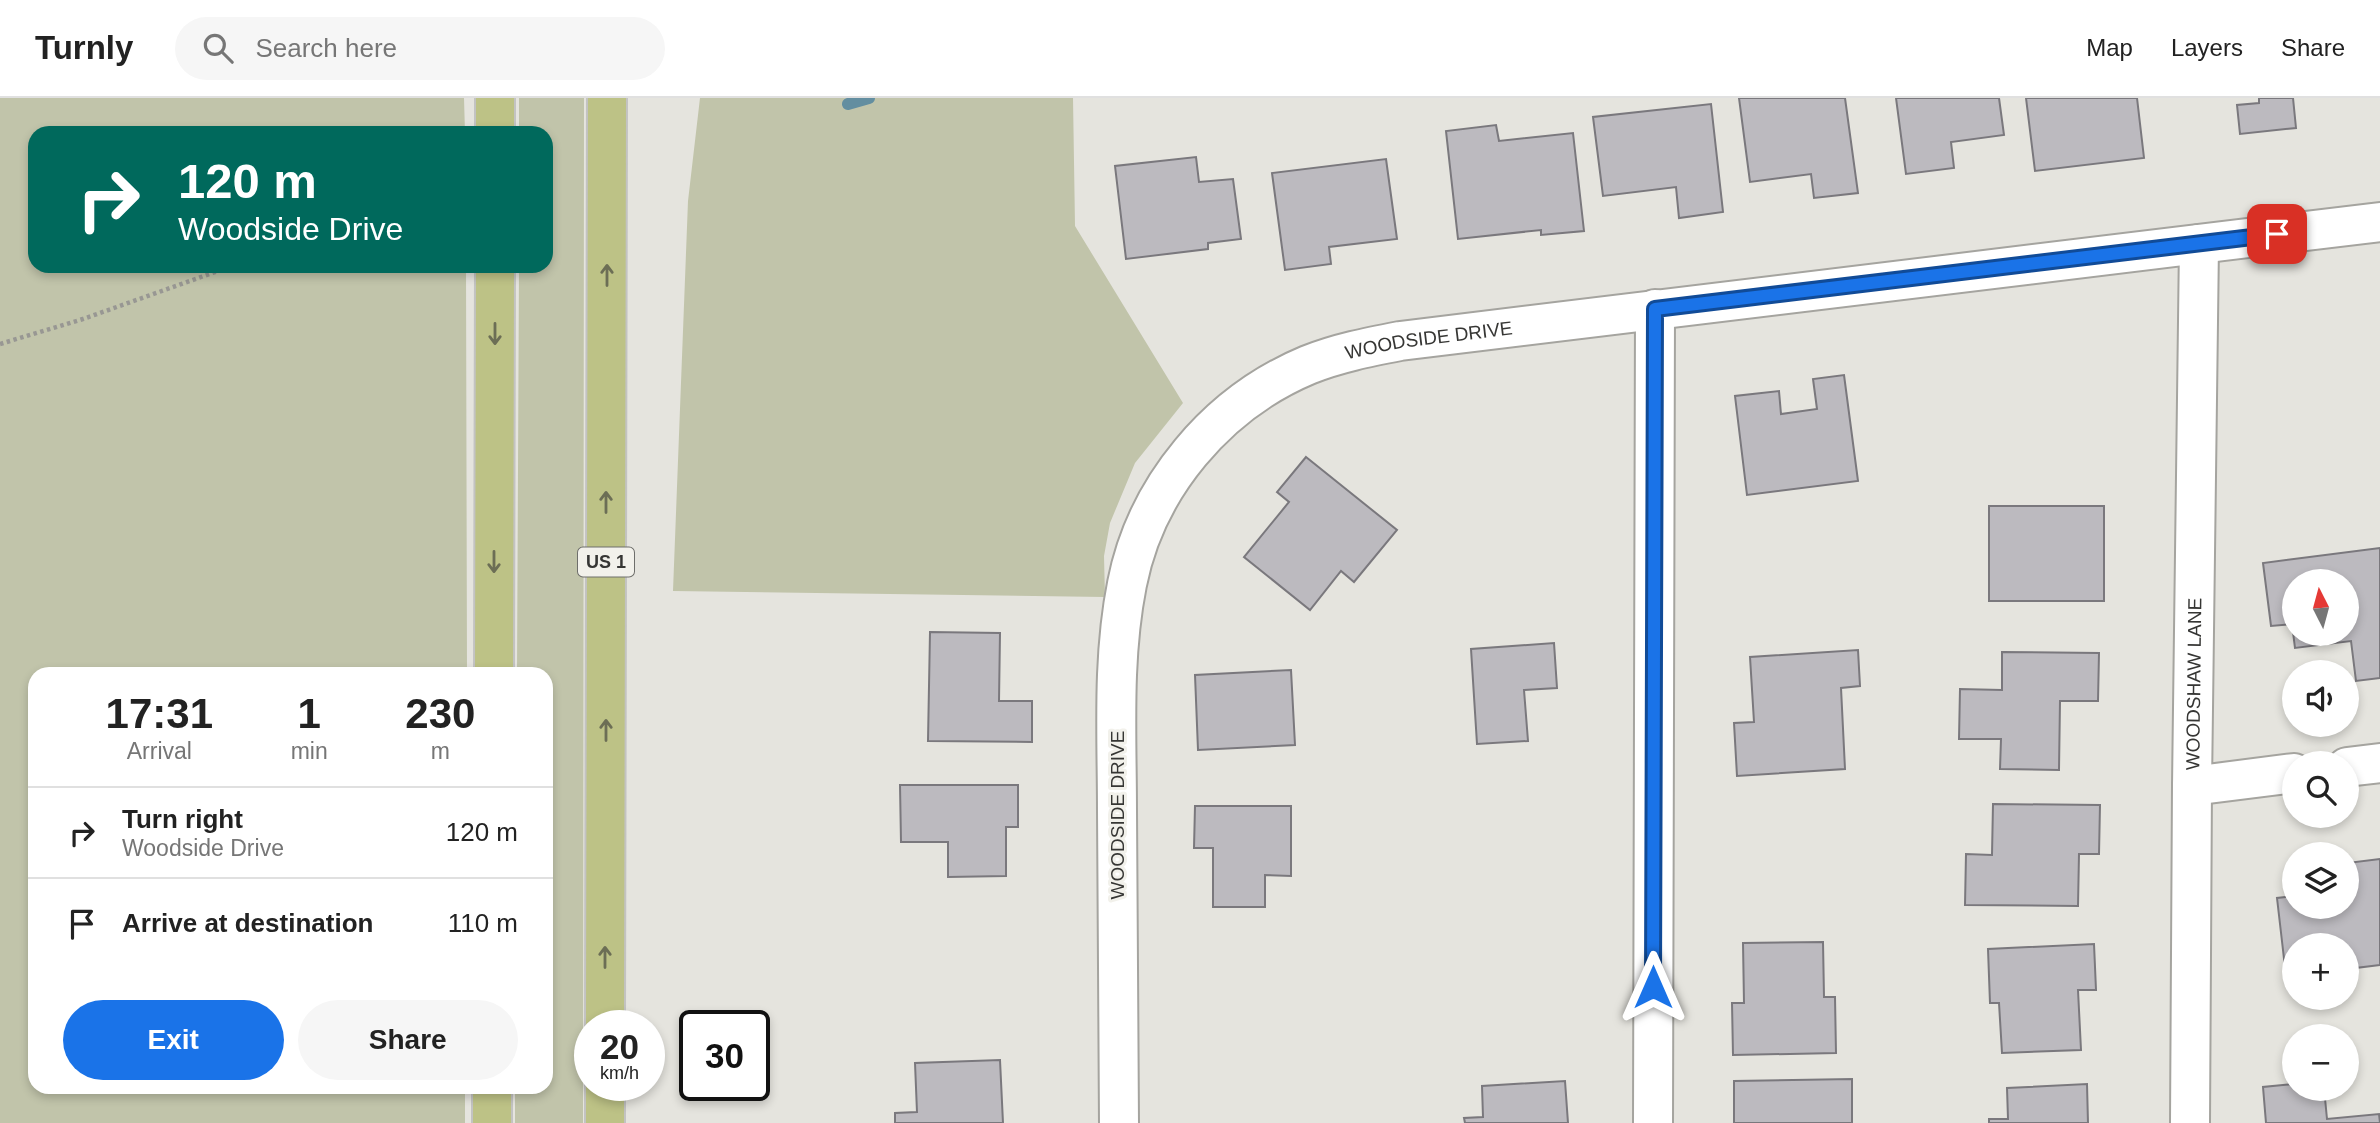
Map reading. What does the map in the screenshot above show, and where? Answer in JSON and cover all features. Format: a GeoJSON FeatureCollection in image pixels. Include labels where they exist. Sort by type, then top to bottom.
{"type":"FeatureCollection","features":[{"type":"Feature","properties":{"kind":"main road"},"geometry":{"type":"LineString","coordinates":[[495,98],[495,126]]}},
{"type":"Feature","properties":{"kind":"main road","name":"US 1"},"geometry":{"type":"LineString","coordinates":[[605,1010],[607,98]]}},
{"type":"Feature","properties":{"kind":"main road"},"geometry":{"type":"LineString","coordinates":[[494,667],[495,273]]}},
{"type":"Feature","properties":{"kind":"main road"},"geometry":{"type":"LineString","coordinates":[[492,1094],[492,1123]]}},
{"type":"Feature","properties":{"kind":"main road"},"geometry":{"type":"LineString","coordinates":[[605,1101],[605,1123]]}},
{"type":"Feature","properties":{"kind":"street","name":"WOODSIDE DRIVE"},"geometry":{"type":"LineString","coordinates":[[1119,1123],[1117,680],[1127,583],[1144,528],[1169,481],[1201,439],[1240,405],[1289,374],[1328,358],[1400,341],[2380,222]]}},
{"type":"Feature","properties":{"kind":"street","name":"WOODSHAW LANE"},"geometry":{"type":"LineString","coordinates":[[2190,1123],[2199,243]]}},
{"type":"Feature","properties":{"kind":"street"},"geometry":{"type":"LineString","coordinates":[[1653,1123],[1655,309]]}},
{"type":"Feature","properties":{"kind":"street"},"geometry":{"type":"LineString","coordinates":[[2359,766],[2380,763]]}},
{"type":"Feature","properties":{"kind":"street"},"geometry":{"type":"LineString","coordinates":[[2192,786],[2282,775]]}},
{"type":"Feature","properties":{"kind":"path"},"geometry":{"type":"LineString","coordinates":[[0,344],[83,319],[212,273]]}},
{"type":"Feature","properties":{"kind":"green space"},"geometry":{"type":"Polygon","coordinates":[[[0,98],[464,98],[465,126],[28,126],[28,273],[466,273],[467,667],[28,667],[28,1094],[465,1094],[465,1123],[0,1123],[0,98]]]}},
{"type":"Feature","properties":{"kind":"green space"},"geometry":{"type":"Polygon","coordinates":[[[519,98],[584,98],[583,1010],[574,1010],[574,1101],[583,1101],[583,1123],[515,1123],[515,1094],[553,1094],[553,667],[517,667],[519,273],[553,273],[553,126],[519,126],[519,98]]]}},
{"type":"Feature","properties":{"kind":"green space"},"geometry":{"type":"Polygon","coordinates":[[[700,98],[1073,98],[1075,226],[1183,403],[1135,463],[1110,523],[1104,556],[1105,597],[673,591],[688,201],[700,98]]]}},
{"type":"Feature","properties":{"kind":"building"},"geometry":{"type":"Polygon","coordinates":[[[1739,98],[1845,98],[1858,193],[1814,198],[1811,174],[1750,182],[1739,98]]]}},
{"type":"Feature","properties":{"kind":"building"},"geometry":{"type":"Polygon","coordinates":[[[1896,98],[1999,98],[2004,135],[1951,142],[1954,168],[1906,174],[1896,98]]]}},
{"type":"Feature","properties":{"kind":"building"},"geometry":{"type":"Polygon","coordinates":[[[2026,98],[2137,98],[2144,158],[2035,171],[2026,98]]]}},
{"type":"Feature","properties":{"kind":"building"},"geometry":{"type":"Polygon","coordinates":[[[2259,98],[2293,98],[2296,128],[2240,134],[2237,105],[2259,103],[2259,98]]]}},
{"type":"Feature","properties":{"kind":"building"},"geometry":{"type":"Polygon","coordinates":[[[1711,104],[1723,212],[1679,218],[1676,187],[1603,196],[1593,117],[1711,104]]]}},
{"type":"Feature","properties":{"kind":"building"},"geometry":{"type":"Polygon","coordinates":[[[1496,125],[1499,141],[1573,133],[1584,231],[1541,235],[1541,230],[1458,239],[1446,131],[1496,125]]]}},
{"type":"Feature","properties":{"kind":"building"},"geometry":{"type":"Polygon","coordinates":[[[1196,157],[1199,182],[1233,179],[1241,239],[1208,243],[1208,249],[1126,259],[1115,166],[1196,157]]]}},
{"type":"Feature","properties":{"kind":"building"},"geometry":{"type":"Polygon","coordinates":[[[1386,159],[1397,239],[1329,247],[1331,264],[1285,270],[1272,173],[1386,159]]]}},
{"type":"Feature","properties":{"kind":"building"},"geometry":{"type":"Polygon","coordinates":[[[1844,375],[1858,481],[1747,495],[1735,396],[1779,391],[1781,414],[1817,409],[1813,379],[1844,375]]]}},
{"type":"Feature","properties":{"kind":"building"},"geometry":{"type":"Polygon","coordinates":[[[1306,457],[1397,530],[1354,582],[1341,571],[1310,610],[1244,557],[1289,502],[1277,492],[1306,457]]]}},
{"type":"Feature","properties":{"kind":"building"},"geometry":{"type":"Polygon","coordinates":[[[1989,506],[2104,506],[2104,601],[1989,601],[1989,506]]]}},
{"type":"Feature","properties":{"kind":"building"},"geometry":{"type":"Polygon","coordinates":[[[2380,548],[2380,678],[2359,681],[2359,660],[2353,660],[2352,646],[2359,646],[2359,569],[2282,569],[2282,625],[2271,626],[2263,563],[2380,548]]]}},
{"type":"Feature","properties":{"kind":"building"},"geometry":{"type":"Polygon","coordinates":[[[930,632],[1000,633],[999,701],[1032,701],[1032,742],[928,741],[930,632]]]}},
{"type":"Feature","properties":{"kind":"building"},"geometry":{"type":"Polygon","coordinates":[[[1554,643],[1557,688],[1524,690],[1528,741],[1477,744],[1471,649],[1554,643]]]}},
{"type":"Feature","properties":{"kind":"building"},"geometry":{"type":"Polygon","coordinates":[[[1858,650],[1860,686],[1841,688],[1845,769],[1737,776],[1734,723],[1754,722],[1750,657],[1858,650]]]}},
{"type":"Feature","properties":{"kind":"building"},"geometry":{"type":"Polygon","coordinates":[[[2002,652],[2099,653],[2098,701],[2060,701],[2059,770],[2000,769],[2001,739],[1959,739],[1960,689],[2002,690],[2002,652]]]}},
{"type":"Feature","properties":{"kind":"building"},"geometry":{"type":"Polygon","coordinates":[[[1291,670],[1295,745],[1198,750],[1195,675],[1291,670]]]}},
{"type":"Feature","properties":{"kind":"building"},"geometry":{"type":"Polygon","coordinates":[[[900,785],[1018,785],[1018,827],[1006,827],[1006,876],[948,877],[948,842],[901,842],[900,785]]]}},
{"type":"Feature","properties":{"kind":"building"},"geometry":{"type":"Polygon","coordinates":[[[1993,804],[2100,805],[2099,854],[2079,854],[2078,906],[1965,905],[1966,854],[1992,855],[1993,804]]]}},
{"type":"Feature","properties":{"kind":"building"},"geometry":{"type":"Polygon","coordinates":[[[1195,806],[1291,806],[1291,876],[1265,875],[1265,907],[1213,907],[1213,848],[1194,848],[1195,806]]]}},
{"type":"Feature","properties":{"kind":"building"},"geometry":{"type":"Polygon","coordinates":[[[2380,859],[2380,965],[2359,968],[2359,933],[2282,933],[2282,941],[2277,898],[2282,897],[2282,919],[2359,919],[2359,862],[2380,859]]]}},
{"type":"Feature","properties":{"kind":"building"},"geometry":{"type":"Polygon","coordinates":[[[1823,942],[1824,997],[1835,997],[1836,1053],[1733,1055],[1732,1003],[1744,1003],[1743,943],[1823,942]]]}},
{"type":"Feature","properties":{"kind":"building"},"geometry":{"type":"Polygon","coordinates":[[[2094,944],[2096,990],[2078,990],[2081,1050],[2002,1053],[1999,1003],[1990,1003],[1988,949],[2094,944]]]}},
{"type":"Feature","properties":{"kind":"building"},"geometry":{"type":"Polygon","coordinates":[[[1000,1060],[1003,1123],[895,1123],[895,1113],[917,1112],[915,1063],[1000,1060]]]}},
{"type":"Feature","properties":{"kind":"building"},"geometry":{"type":"Polygon","coordinates":[[[1852,1079],[1852,1123],[1734,1123],[1734,1081],[1852,1079]]]}},
{"type":"Feature","properties":{"kind":"building"},"geometry":{"type":"Polygon","coordinates":[[[1565,1081],[1568,1123],[1465,1123],[1464,1118],[1483,1117],[1482,1086],[1565,1081]]]}},
{"type":"Feature","properties":{"kind":"building"},"geometry":{"type":"Polygon","coordinates":[[[2087,1084],[2088,1123],[1989,1123],[1989,1119],[2008,1119],[2007,1088],[2087,1084]]]}},
{"type":"Feature","properties":{"kind":"building"},"geometry":{"type":"Polygon","coordinates":[[[2282,1085],[2282,1101],[2325,1101],[2327,1119],[2379,1114],[2380,1123],[2266,1123],[2263,1087],[2282,1085]]]}},
{"type":"Feature","properties":{"kind":"waterway"},"geometry":{"type":"LineString","coordinates":[[848,104],[869,98]]}},
{"type":"Feature","properties":{"kind":"route"},"geometry":{"type":"LineString","coordinates":[[1653,987],[1655,309],[2277,234]]}}]}
